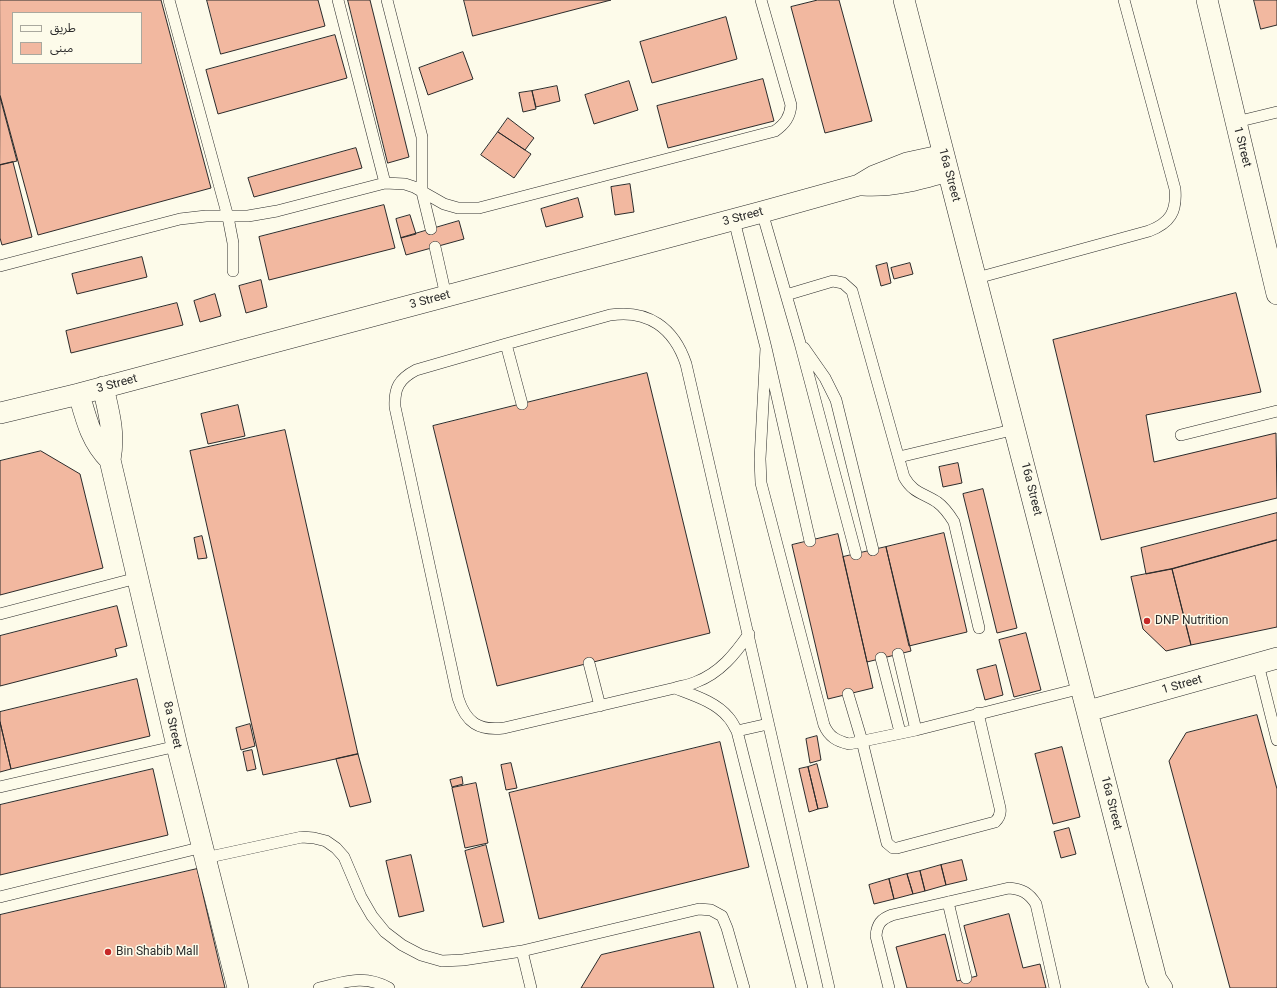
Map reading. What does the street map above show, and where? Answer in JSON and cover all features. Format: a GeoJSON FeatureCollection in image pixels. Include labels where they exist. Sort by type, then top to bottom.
{"type":"FeatureCollection","features":[{"type":"Feature","properties":{"kind":"street","name":"16a Street"},"geometry":{"type":"LineString","coordinates":[[904,0],[1016,429],[1158,985]]}},
{"type":"Feature","properties":{"kind":"street","name":"1 Street"},"geometry":{"type":"LineString","coordinates":[[1207,0],[1277,294]]}},
{"type":"Feature","properties":{"kind":"street","name":"3 Street"},"geometry":{"type":"LineString","coordinates":[[0,413],[79,394],[734,220],[859,185],[894,185],[946,163]]}},
{"type":"Feature","properties":{"kind":"street","name":"8a Street"},"geometry":{"type":"LineString","coordinates":[[103,387],[113,432],[113,447],[110,460],[177,746],[238,988]]}},
{"type":"Feature","properties":{"kind":"street","name":"8a Street"},"geometry":{"type":"LineString","coordinates":[[79,394],[89,427],[96,443],[110,460]]}},
{"type":"Feature","properties":{"kind":"street","name":"1 Street"},"geometry":{"type":"LineString","coordinates":[[1088,711],[1267,661]]}},
{"type":"Feature","properties":{"kind":"lane"},"geometry":{"type":"LineString","coordinates":[[169,0],[228,217],[233,243],[233,271]]}},
{"type":"Feature","properties":{"kind":"lane"},"geometry":{"type":"LineString","coordinates":[[338,0],[385,183]]}},
{"type":"Feature","properties":{"kind":"lane"},"geometry":{"type":"LineString","coordinates":[[387,0],[422,137],[422,192],[431,229]]}},
{"type":"Feature","properties":{"kind":"lane"},"geometry":{"type":"LineString","coordinates":[[0,266],[180,219],[206,216],[228,217],[262,214],[385,183],[405,184],[444,204],[458,208],[479,208],[775,131],[782,127],[787,120],[791,105],[761,0]]}},
{"type":"Feature","properties":{"kind":"lane"},"geometry":{"type":"LineString","coordinates":[[977,278],[1149,231],[1164,224],[1174,211],[1176,200],[1175,189],[1124,0]]}},
{"type":"Feature","properties":{"kind":"lane"},"geometry":{"type":"LineString","coordinates":[[1236,122],[1277,112]]}},
{"type":"Feature","properties":{"kind":"lane"},"geometry":{"type":"LineString","coordinates":[[762,212],[800,343],[856,554]]}},
{"type":"Feature","properties":{"kind":"lane"},"geometry":{"type":"LineString","coordinates":[[734,220],[766,348],[810,541]]}},
{"type":"Feature","properties":{"kind":"lane"},"geometry":{"type":"LineString","coordinates":[[435,247],[446,296]]}},
{"type":"Feature","properties":{"kind":"lane"},"geometry":{"type":"LineString","coordinates":[[786,295],[834,281],[844,283],[852,291],[904,477],[914,490],[938,503],[954,522],[979,628]]}},
{"type":"Feature","properties":{"kind":"lane"},"geometry":{"type":"LineString","coordinates":[[749,634],[734,655],[717,670],[697,682],[504,728],[492,730],[480,727],[469,720],[462,710],[458,698],[394,407],[396,388],[401,380],[416,370],[610,315],[622,314],[640,316],[657,323],[676,340],[686,364],[749,634],[768,724],[830,988]]}},
{"type":"Feature","properties":{"kind":"lane"},"geometry":{"type":"LineString","coordinates":[[800,343],[825,378],[836,400],[873,550]]}},
{"type":"Feature","properties":{"kind":"lane"},"geometry":{"type":"LineString","coordinates":[[506,344],[522,404]]}},
{"type":"Feature","properties":{"kind":"lane"},"geometry":{"type":"LineString","coordinates":[[766,348],[760,459],[761,483],[826,732],[839,742],[849,744],[900,732],[916,730],[978,713],[1082,688]]}},
{"type":"Feature","properties":{"kind":"lane"},"geometry":{"type":"LineString","coordinates":[[1181,434],[1277,411]]}},
{"type":"Feature","properties":{"kind":"lane"},"geometry":{"type":"LineString","coordinates":[[899,457],[1016,429]]}},
{"type":"Feature","properties":{"kind":"lane"},"geometry":{"type":"LineString","coordinates":[[0,614],[137,578]]}},
{"type":"Feature","properties":{"kind":"lane"},"geometry":{"type":"LineString","coordinates":[[898,654],[916,730]]}},
{"type":"Feature","properties":{"kind":"lane"},"geometry":{"type":"LineString","coordinates":[[881,658],[900,732]]}},
{"type":"Feature","properties":{"kind":"lane"},"geometry":{"type":"LineString","coordinates":[[1267,661],[1277,740]]}},
{"type":"Feature","properties":{"kind":"lane"},"geometry":{"type":"LineString","coordinates":[[589,663],[600,706]]}},
{"type":"Feature","properties":{"kind":"lane"},"geometry":{"type":"LineString","coordinates":[[675,688],[714,705],[728,717],[737,731],[802,988]]}},
{"type":"Feature","properties":{"kind":"lane"},"geometry":{"type":"LineString","coordinates":[[848,694],[862,741],[887,842],[892,848],[897,848],[998,820],[1001,812],[978,713]]}},
{"type":"Feature","properties":{"kind":"lane"},"geometry":{"type":"LineString","coordinates":[[737,731],[768,724]]}},
{"type":"Feature","properties":{"kind":"lane"},"geometry":{"type":"LineString","coordinates":[[0,787],[177,746]]}},
{"type":"Feature","properties":{"kind":"lane"},"geometry":{"type":"LineString","coordinates":[[0,897],[204,852],[302,837],[314,838],[326,841],[336,848],[344,857],[361,897],[372,916],[385,932],[402,946],[421,955],[442,961],[463,960],[522,952],[699,909],[711,910],[722,916],[727,928],[744,988]]}},
{"type":"Feature","properties":{"kind":"lane"},"geometry":{"type":"LineString","coordinates":[[889,988],[876,936],[876,928],[880,922],[892,915],[1009,888],[1022,890],[1028,894],[1036,904],[1056,988]]}},
{"type":"Feature","properties":{"kind":"lane"},"geometry":{"type":"LineString","coordinates":[[948,902],[966,978]]}},
{"type":"Feature","properties":{"kind":"lane"},"geometry":{"type":"LineString","coordinates":[[522,952],[531,988]]}},
{"type":"Feature","properties":{"kind":"lane"},"geometry":{"type":"LineString","coordinates":[[319,988],[349,981],[370,980],[389,988]]}},
{"type":"Feature","properties":{"kind":"building"},"geometry":{"type":"Polygon","coordinates":[[[0,0],[161,0],[211,188],[38,235],[0,95],[0,0]]]}},
{"type":"Feature","properties":{"kind":"building"},"geometry":{"type":"Polygon","coordinates":[[[207,0],[318,0],[325,26],[221,54],[207,0]]]}},
{"type":"Feature","properties":{"kind":"building"},"geometry":{"type":"Polygon","coordinates":[[[348,0],[370,0],[409,157],[388,163],[348,0]]]}},
{"type":"Feature","properties":{"kind":"building"},"geometry":{"type":"Polygon","coordinates":[[[464,0],[611,0],[473,36],[464,0]]]}},
{"type":"Feature","properties":{"kind":"building"},"geometry":{"type":"Polygon","coordinates":[[[818,0],[839,0],[872,121],[825,133],[791,7],[818,0]]]}},
{"type":"Feature","properties":{"kind":"building"},"geometry":{"type":"Polygon","coordinates":[[[1254,0],[1277,0],[1277,25],[1261,29],[1254,0]]]}},
{"type":"Feature","properties":{"kind":"building"},"geometry":{"type":"Polygon","coordinates":[[[726,17],[737,59],[652,83],[640,42],[726,17]]]}},
{"type":"Feature","properties":{"kind":"building"},"geometry":{"type":"Polygon","coordinates":[[[335,35],[347,78],[218,114],[206,70],[335,35]]]}},
{"type":"Feature","properties":{"kind":"building"},"geometry":{"type":"Polygon","coordinates":[[[463,52],[473,79],[428,95],[419,68],[463,52]]]}},
{"type":"Feature","properties":{"kind":"building"},"geometry":{"type":"Polygon","coordinates":[[[763,79],[774,121],[668,148],[657,106],[763,79]]]}},
{"type":"Feature","properties":{"kind":"building"},"geometry":{"type":"Polygon","coordinates":[[[629,81],[638,110],[594,124],[585,95],[629,81]]]}},
{"type":"Feature","properties":{"kind":"building"},"geometry":{"type":"Polygon","coordinates":[[[557,86],[560,101],[536,107],[532,91],[557,86]]]}},
{"type":"Feature","properties":{"kind":"building"},"geometry":{"type":"Polygon","coordinates":[[[532,91],[536,109],[523,112],[519,93],[532,91]]]}},
{"type":"Feature","properties":{"kind":"building"},"geometry":{"type":"Polygon","coordinates":[[[0,97],[17,161],[0,165],[0,97]]]}},
{"type":"Feature","properties":{"kind":"building"},"geometry":{"type":"Polygon","coordinates":[[[508,118],[534,138],[525,150],[498,132],[508,118]]]}},
{"type":"Feature","properties":{"kind":"building"},"geometry":{"type":"Polygon","coordinates":[[[498,132],[531,154],[514,178],[481,155],[498,132]]]}},
{"type":"Feature","properties":{"kind":"building"},"geometry":{"type":"Polygon","coordinates":[[[356,148],[362,168],[254,197],[248,178],[356,148]]]}},
{"type":"Feature","properties":{"kind":"building"},"geometry":{"type":"Polygon","coordinates":[[[13,162],[32,237],[2,245],[0,238],[0,165],[13,162]]]}},
{"type":"Feature","properties":{"kind":"building"},"geometry":{"type":"Polygon","coordinates":[[[630,184],[634,212],[615,215],[611,187],[630,184]]]}},
{"type":"Feature","properties":{"kind":"building"},"geometry":{"type":"Polygon","coordinates":[[[578,198],[583,217],[546,227],[541,209],[578,198]]]}},
{"type":"Feature","properties":{"kind":"building"},"geometry":{"type":"Polygon","coordinates":[[[384,205],[395,248],[269,280],[259,237],[384,205]]]}},
{"type":"Feature","properties":{"kind":"building"},"geometry":{"type":"Polygon","coordinates":[[[410,215],[416,234],[401,238],[396,219],[410,215]]]}},
{"type":"Feature","properties":{"kind":"building"},"geometry":{"type":"Polygon","coordinates":[[[459,221],[464,239],[406,255],[401,238],[459,221]]]}},
{"type":"Feature","properties":{"kind":"building"},"geometry":{"type":"Polygon","coordinates":[[[142,257],[147,277],[77,294],[72,274],[142,257]]]}},
{"type":"Feature","properties":{"kind":"building"},"geometry":{"type":"Polygon","coordinates":[[[887,263],[891,283],[881,286],[876,266],[887,263]]]}},
{"type":"Feature","properties":{"kind":"building"},"geometry":{"type":"Polygon","coordinates":[[[910,263],[913,274],[894,279],[891,268],[910,263]]]}},
{"type":"Feature","properties":{"kind":"building"},"geometry":{"type":"Polygon","coordinates":[[[261,280],[267,307],[246,313],[239,286],[261,280]]]}},
{"type":"Feature","properties":{"kind":"building"},"geometry":{"type":"Polygon","coordinates":[[[1236,293],[1261,392],[1146,415],[1154,462],[1276,433],[1277,498],[1101,540],[1053,340],[1236,293]]]}},
{"type":"Feature","properties":{"kind":"building"},"geometry":{"type":"Polygon","coordinates":[[[215,294],[221,316],[200,322],[194,301],[215,294]]]}},
{"type":"Feature","properties":{"kind":"building"},"geometry":{"type":"Polygon","coordinates":[[[177,303],[183,325],[71,353],[66,331],[177,303]]]}},
{"type":"Feature","properties":{"kind":"building"},"geometry":{"type":"Polygon","coordinates":[[[647,373],[710,633],[497,686],[433,426],[647,373]]]}},
{"type":"Feature","properties":{"kind":"building"},"geometry":{"type":"Polygon","coordinates":[[[238,405],[245,436],[208,444],[201,414],[238,405]]]}},
{"type":"Feature","properties":{"kind":"building"},"geometry":{"type":"Polygon","coordinates":[[[285,430],[358,754],[263,775],[190,451],[285,430]]]}},
{"type":"Feature","properties":{"kind":"building"},"geometry":{"type":"Polygon","coordinates":[[[41,451],[80,474],[103,568],[0,595],[0,461],[41,451]]]}},
{"type":"Feature","properties":{"kind":"building"},"geometry":{"type":"Polygon","coordinates":[[[958,463],[962,483],[943,487],[939,467],[958,463]]]}},
{"type":"Feature","properties":{"kind":"building"},"geometry":{"type":"Polygon","coordinates":[[[983,489],[1017,628],[997,633],[963,494],[983,489]]]}},
{"type":"Feature","properties":{"kind":"building"},"geometry":{"type":"Polygon","coordinates":[[[1277,513],[1277,540],[1172,569],[1146,574],[1141,548],[1277,513]]]}},
{"type":"Feature","properties":{"kind":"building"},"geometry":{"type":"Polygon","coordinates":[[[944,533],[967,632],[909,646],[886,547],[944,533]]]}},
{"type":"Feature","properties":{"kind":"building"},"geometry":{"type":"Polygon","coordinates":[[[838,534],[873,688],[828,699],[792,545],[838,534]]]}},
{"type":"Feature","properties":{"kind":"building"},"geometry":{"type":"Polygon","coordinates":[[[202,536],[207,558],[198,559],[194,538],[202,536]]]}},
{"type":"Feature","properties":{"kind":"building"},"geometry":{"type":"Polygon","coordinates":[[[1277,540],[1277,627],[1191,645],[1172,569],[1277,540]]]}},
{"type":"Feature","properties":{"kind":"building"},"geometry":{"type":"Polygon","coordinates":[[[886,547],[911,651],[867,662],[843,557],[886,547]]]}},
{"type":"Feature","properties":{"kind":"building"},"geometry":{"type":"Polygon","coordinates":[[[1172,569],[1191,645],[1166,651],[1143,629],[1131,577],[1172,569]]]}},
{"type":"Feature","properties":{"kind":"building"},"geometry":{"type":"Polygon","coordinates":[[[117,606],[127,646],[115,649],[117,656],[0,686],[0,636],[117,606]]]}},
{"type":"Feature","properties":{"kind":"building"},"geometry":{"type":"Polygon","coordinates":[[[1026,633],[1041,690],[1014,697],[999,640],[1026,633]]]}},
{"type":"Feature","properties":{"kind":"building"},"geometry":{"type":"Polygon","coordinates":[[[996,665],[1003,695],[985,700],[977,670],[996,665]]]}},
{"type":"Feature","properties":{"kind":"building"},"geometry":{"type":"Polygon","coordinates":[[[137,679],[150,736],[11,769],[0,722],[0,712],[137,679]]]}},
{"type":"Feature","properties":{"kind":"building"},"geometry":{"type":"Polygon","coordinates":[[[1257,715],[1277,789],[1277,988],[1230,988],[1169,761],[1186,733],[1257,715]]]}},
{"type":"Feature","properties":{"kind":"building"},"geometry":{"type":"Polygon","coordinates":[[[0,722],[11,769],[0,772],[0,722]]]}},
{"type":"Feature","properties":{"kind":"building"},"geometry":{"type":"Polygon","coordinates":[[[250,724],[255,746],[241,750],[236,728],[250,724]]]}},
{"type":"Feature","properties":{"kind":"building"},"geometry":{"type":"Polygon","coordinates":[[[817,736],[821,760],[810,763],[806,739],[817,736]]]}},
{"type":"Feature","properties":{"kind":"building"},"geometry":{"type":"Polygon","coordinates":[[[720,742],[749,867],[539,919],[509,793],[720,742]]]}},
{"type":"Feature","properties":{"kind":"building"},"geometry":{"type":"Polygon","coordinates":[[[1062,747],[1080,817],[1053,824],[1035,754],[1062,747]]]}},
{"type":"Feature","properties":{"kind":"building"},"geometry":{"type":"Polygon","coordinates":[[[252,750],[256,769],[247,771],[243,752],[252,750]]]}},
{"type":"Feature","properties":{"kind":"building"},"geometry":{"type":"Polygon","coordinates":[[[358,754],[371,802],[350,807],[336,759],[358,754]]]}},
{"type":"Feature","properties":{"kind":"building"},"geometry":{"type":"Polygon","coordinates":[[[511,763],[517,788],[506,790],[501,765],[511,763]]]}},
{"type":"Feature","properties":{"kind":"building"},"geometry":{"type":"Polygon","coordinates":[[[817,764],[828,807],[818,809],[808,767],[817,764]]]}},
{"type":"Feature","properties":{"kind":"building"},"geometry":{"type":"Polygon","coordinates":[[[808,767],[818,809],[809,812],[799,769],[808,767]]]}},
{"type":"Feature","properties":{"kind":"building"},"geometry":{"type":"Polygon","coordinates":[[[153,769],[168,835],[0,875],[0,805],[153,769]]]}},
{"type":"Feature","properties":{"kind":"building"},"geometry":{"type":"Polygon","coordinates":[[[462,777],[463,784],[452,787],[450,780],[462,777]]]}},
{"type":"Feature","properties":{"kind":"building"},"geometry":{"type":"Polygon","coordinates":[[[476,783],[488,843],[465,848],[452,788],[476,783]]]}},
{"type":"Feature","properties":{"kind":"building"},"geometry":{"type":"Polygon","coordinates":[[[1069,828],[1076,854],[1061,858],[1054,832],[1069,828]]]}},
{"type":"Feature","properties":{"kind":"building"},"geometry":{"type":"Polygon","coordinates":[[[486,845],[504,922],[483,927],[465,851],[486,845]]]}},
{"type":"Feature","properties":{"kind":"building"},"geometry":{"type":"Polygon","coordinates":[[[411,855],[424,911],[399,917],[386,861],[411,855]]]}},
{"type":"Feature","properties":{"kind":"building"},"geometry":{"type":"Polygon","coordinates":[[[962,860],[967,880],[946,885],[941,865],[962,860]]]}},
{"type":"Feature","properties":{"kind":"building"},"geometry":{"type":"Polygon","coordinates":[[[941,865],[946,885],[925,891],[920,871],[941,865]]]}},
{"type":"Feature","properties":{"kind":"building","name":"Bin Shabib Mall"},"geometry":{"type":"Polygon","coordinates":[[[197,869],[225,988],[0,988],[0,915],[197,869]]]}},
{"type":"Feature","properties":{"kind":"building"},"geometry":{"type":"Polygon","coordinates":[[[920,871],[925,891],[913,894],[907,874],[920,871]]]}},
{"type":"Feature","properties":{"kind":"building"},"geometry":{"type":"Polygon","coordinates":[[[907,874],[913,894],[894,899],[889,879],[907,874]]]}},
{"type":"Feature","properties":{"kind":"building"},"geometry":{"type":"Polygon","coordinates":[[[889,879],[894,899],[874,904],[869,885],[889,879]]]}},
{"type":"Feature","properties":{"kind":"building"},"geometry":{"type":"Polygon","coordinates":[[[1009,914],[1023,968],[1040,964],[1046,988],[907,988],[896,947],[945,934],[957,981],[977,976],[964,926],[1009,914]]]}},
{"type":"Feature","properties":{"kind":"building"},"geometry":{"type":"Polygon","coordinates":[[[700,932],[714,988],[581,988],[601,955],[700,932]]]}},
{"type":"Feature","properties":{"kind":"place","name":"DNP Nutrition"},"geometry":{"type":"Point","coordinates":[1147,621]}},
{"type":"Feature","properties":{"kind":"place","name":"Bin Shabib Mall"},"geometry":{"type":"Point","coordinates":[108,952]}}]}
